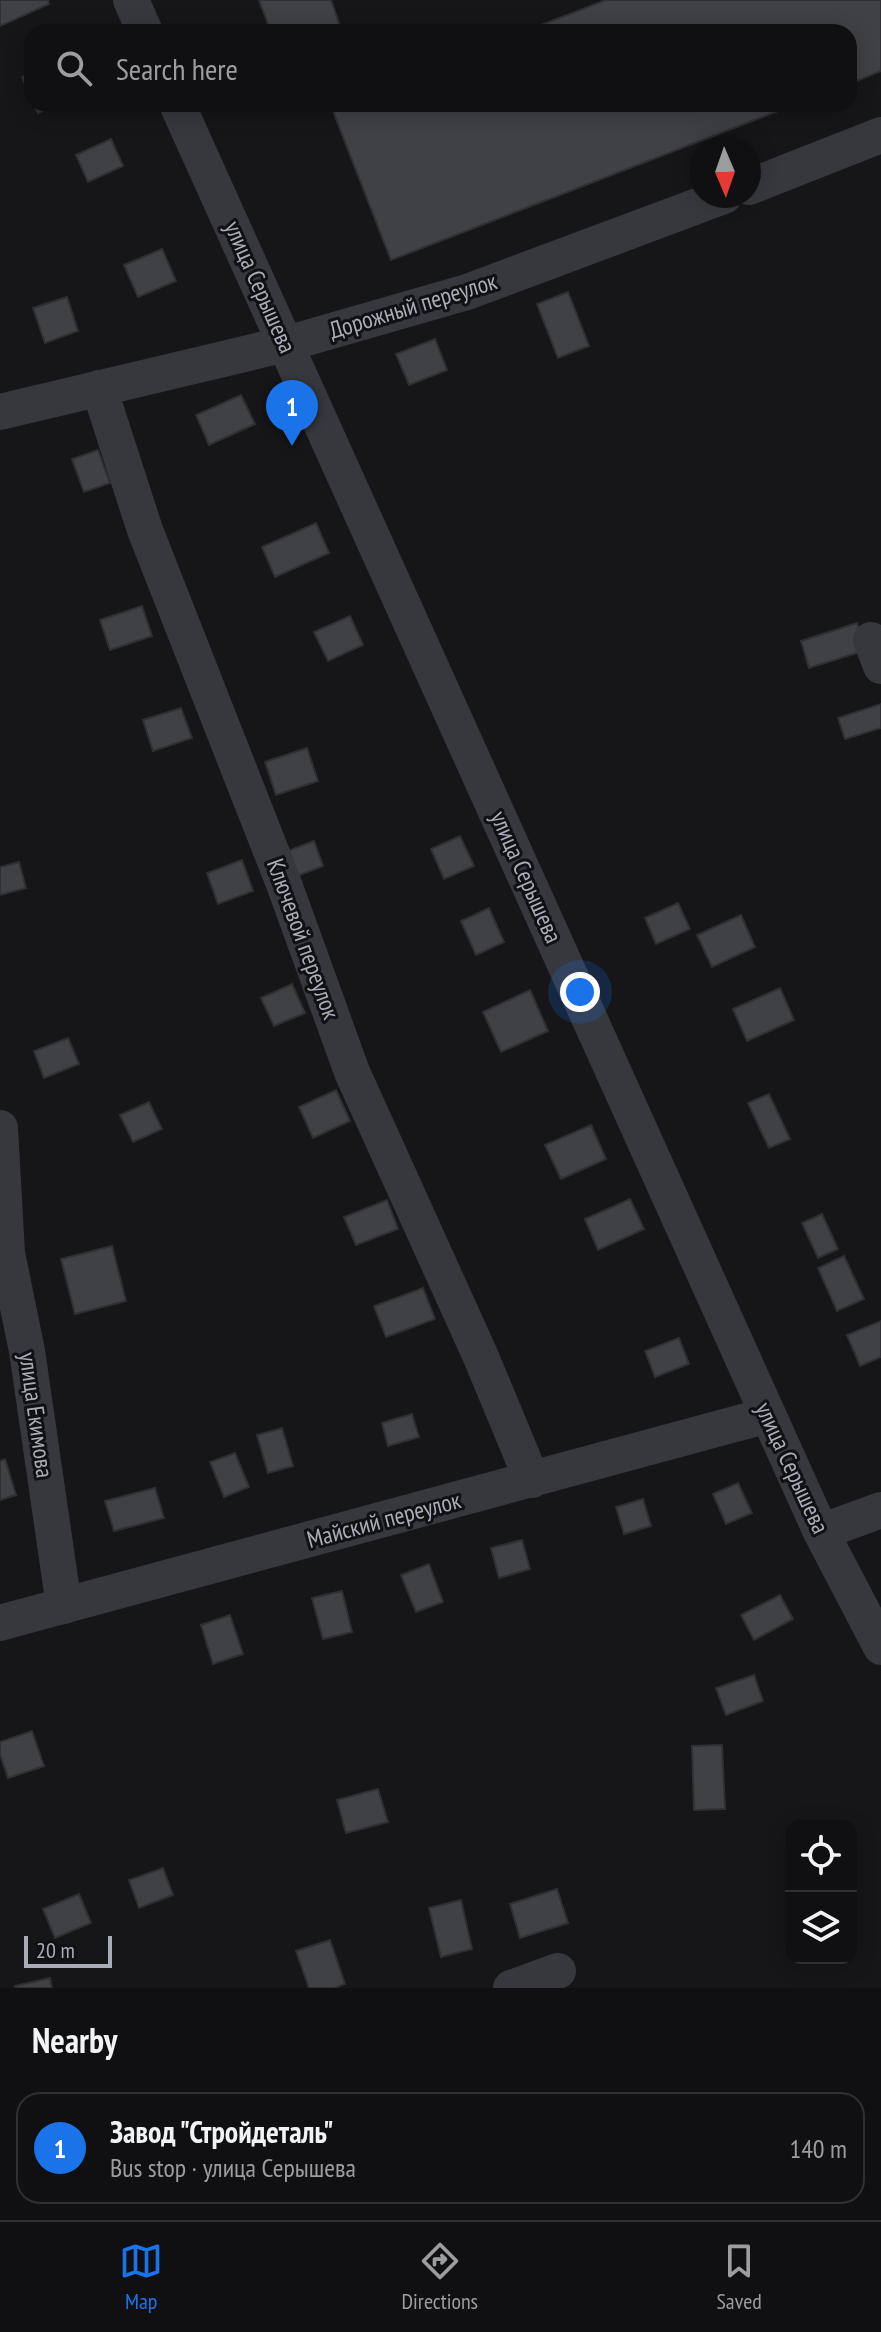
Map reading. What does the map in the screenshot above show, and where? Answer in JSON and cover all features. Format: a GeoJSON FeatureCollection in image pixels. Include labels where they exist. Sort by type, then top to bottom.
{"type":"FeatureCollection","features":[{"type":"Feature","properties":{"kind":"street"},"geometry":{"type":"LineString","coordinates":[[131,0],[142,24]]}},
{"type":"Feature","properties":{"kind":"street","name":"улица Серышева"},"geometry":{"type":"LineString","coordinates":[[181,112],[821,1532],[881,1647]]}},
{"type":"Feature","properties":{"kind":"street"},"geometry":{"type":"LineString","coordinates":[[761,182],[881,135]]}},
{"type":"Feature","properties":{"kind":"street","name":"Дорожный переулок"},"geometry":{"type":"LineString","coordinates":[[0,412],[286,344],[467,292],[692,208]]}},
{"type":"Feature","properties":{"kind":"street","name":"Ключевой переулок"},"geometry":{"type":"LineString","coordinates":[[99,388],[145,530],[284,884],[352,1072],[481,1357],[532,1480]]}},
{"type":"Feature","properties":{"kind":"street","name":"улица Екимова"},"geometry":{"type":"LineString","coordinates":[[0,1128],[7,1253],[27,1351],[64,1606]]}},
{"type":"Feature","properties":{"kind":"street","name":"Майский переулок"},"geometry":{"type":"LineString","coordinates":[[0,1623],[768,1415]]}},
{"type":"Feature","properties":{"kind":"street"},"geometry":{"type":"LineString","coordinates":[[821,1532],[881,1510]]}},
{"type":"Feature","properties":{"kind":"street"},"geometry":{"type":"LineString","coordinates":[[511,1988],[558,1971]]}},
{"type":"Feature","properties":{"kind":"building"},"geometry":{"type":"Polygon","coordinates":[[[0,0],[48,0],[49,4],[0,26],[0,0]]]}},
{"type":"Feature","properties":{"kind":"building"},"geometry":{"type":"Polygon","coordinates":[[[259,0],[331,0],[339,24],[268,24],[259,0]]]}},
{"type":"Feature","properties":{"kind":"building"},"geometry":{"type":"Polygon","coordinates":[[[606,0],[881,0],[881,71],[857,81],[857,24],[544,24],[606,0]]]}},
{"type":"Feature","properties":{"kind":"building"},"geometry":{"type":"Polygon","coordinates":[[[333,112],[775,112],[713,136],[689,136],[689,145],[391,260],[333,112]]]}},
{"type":"Feature","properties":{"kind":"building"},"geometry":{"type":"Polygon","coordinates":[[[111,139],[123,166],[88,182],[76,155],[111,139]]]}},
{"type":"Feature","properties":{"kind":"building"},"geometry":{"type":"Polygon","coordinates":[[[162,249],[176,281],[138,297],[124,265],[162,249]]]}},
{"type":"Feature","properties":{"kind":"building"},"geometry":{"type":"Polygon","coordinates":[[[568,292],[589,346],[558,358],[537,304],[568,292]]]}},
{"type":"Feature","properties":{"kind":"building"},"geometry":{"type":"Polygon","coordinates":[[[67,297],[78,331],[45,343],[33,308],[67,297]]]}},
{"type":"Feature","properties":{"kind":"building"},"geometry":{"type":"Polygon","coordinates":[[[435,339],[447,370],[409,385],[396,354],[435,339]]]}},
{"type":"Feature","properties":{"kind":"building"},"geometry":{"type":"Polygon","coordinates":[[[241,395],[255,424],[209,445],[196,415],[241,395]]]}},
{"type":"Feature","properties":{"kind":"building"},"geometry":{"type":"Polygon","coordinates":[[[98,450],[110,483],[84,492],[72,459],[98,450]]]}},
{"type":"Feature","properties":{"kind":"building"},"geometry":{"type":"Polygon","coordinates":[[[316,523],[329,553],[275,577],[262,547],[316,523]]]}},
{"type":"Feature","properties":{"kind":"building"},"geometry":{"type":"Polygon","coordinates":[[[142,606],[152,636],[110,650],[100,620],[142,606]]]}},
{"type":"Feature","properties":{"kind":"building"},"geometry":{"type":"Polygon","coordinates":[[[350,616],[363,645],[328,661],[314,632],[350,616]]]}},
{"type":"Feature","properties":{"kind":"building"},"geometry":{"type":"Polygon","coordinates":[[[857,623],[866,650],[809,668],[801,641],[857,623]]]}},
{"type":"Feature","properties":{"kind":"building"},"geometry":{"type":"Polygon","coordinates":[[[881,704],[881,728],[845,739],[838,718],[881,704]]]}},
{"type":"Feature","properties":{"kind":"building"},"geometry":{"type":"Polygon","coordinates":[[[181,708],[192,738],[153,751],[143,720],[181,708]]]}},
{"type":"Feature","properties":{"kind":"building"},"geometry":{"type":"Polygon","coordinates":[[[307,748],[318,781],[276,795],[265,762],[307,748]]]}},
{"type":"Feature","properties":{"kind":"building"},"geometry":{"type":"Polygon","coordinates":[[[460,836],[474,866],[444,879],[431,849],[460,836]]]}},
{"type":"Feature","properties":{"kind":"building"},"geometry":{"type":"Polygon","coordinates":[[[314,841],[323,866],[295,877],[285,852],[314,841]]]}},
{"type":"Feature","properties":{"kind":"building"},"geometry":{"type":"Polygon","coordinates":[[[242,860],[253,891],[218,904],[207,873],[242,860]]]}},
{"type":"Feature","properties":{"kind":"building"},"geometry":{"type":"Polygon","coordinates":[[[19,862],[26,888],[0,895],[0,867],[19,862]]]}},
{"type":"Feature","properties":{"kind":"building"},"geometry":{"type":"Polygon","coordinates":[[[678,903],[690,929],[656,944],[645,918],[678,903]]]}},
{"type":"Feature","properties":{"kind":"building"},"geometry":{"type":"Polygon","coordinates":[[[489,908],[504,942],[476,955],[461,921],[489,908]]]}},
{"type":"Feature","properties":{"kind":"building"},"geometry":{"type":"Polygon","coordinates":[[[741,915],[755,947],[712,967],[697,935],[741,915]]]}},
{"type":"Feature","properties":{"kind":"building"},"geometry":{"type":"Polygon","coordinates":[[[292,984],[305,1013],[274,1026],[261,998],[292,984]]]}},
{"type":"Feature","properties":{"kind":"building"},"geometry":{"type":"Polygon","coordinates":[[[780,988],[794,1020],[747,1041],[733,1009],[780,988]]]}},
{"type":"Feature","properties":{"kind":"building"},"geometry":{"type":"Polygon","coordinates":[[[530,990],[548,1031],[501,1052],[483,1012],[530,990]]]}},
{"type":"Feature","properties":{"kind":"building"},"geometry":{"type":"Polygon","coordinates":[[[68,1038],[79,1064],[44,1078],[34,1051],[68,1038]]]}},
{"type":"Feature","properties":{"kind":"building"},"geometry":{"type":"Polygon","coordinates":[[[336,1090],[350,1121],[313,1138],[299,1107],[336,1090]]]}},
{"type":"Feature","properties":{"kind":"building"},"geometry":{"type":"Polygon","coordinates":[[[769,1094],[790,1139],[769,1148],[748,1103],[769,1094]]]}},
{"type":"Feature","properties":{"kind":"building"},"geometry":{"type":"Polygon","coordinates":[[[149,1102],[162,1129],[133,1142],[120,1115],[149,1102]]]}},
{"type":"Feature","properties":{"kind":"building"},"geometry":{"type":"Polygon","coordinates":[[[591,1125],[606,1159],[561,1179],[545,1145],[591,1125]]]}},
{"type":"Feature","properties":{"kind":"building"},"geometry":{"type":"Polygon","coordinates":[[[630,1199],[644,1229],[598,1250],[585,1219],[630,1199]]]}},
{"type":"Feature","properties":{"kind":"building"},"geometry":{"type":"Polygon","coordinates":[[[387,1200],[398,1229],[356,1245],[344,1217],[387,1200]]]}},
{"type":"Feature","properties":{"kind":"building"},"geometry":{"type":"Polygon","coordinates":[[[822,1214],[838,1249],[818,1258],[802,1223],[822,1214]]]}},
{"type":"Feature","properties":{"kind":"building"},"geometry":{"type":"Polygon","coordinates":[[[112,1246],[126,1301],[75,1314],[61,1259],[112,1246]]]}},
{"type":"Feature","properties":{"kind":"building"},"geometry":{"type":"Polygon","coordinates":[[[844,1256],[864,1299],[837,1311],[818,1268],[844,1256]]]}},
{"type":"Feature","properties":{"kind":"building"},"geometry":{"type":"Polygon","coordinates":[[[423,1288],[435,1319],[386,1337],[374,1306],[423,1288]]]}},
{"type":"Feature","properties":{"kind":"building"},"geometry":{"type":"Polygon","coordinates":[[[881,1321],[881,1357],[860,1366],[847,1335],[881,1321]]]}},
{"type":"Feature","properties":{"kind":"building"},"geometry":{"type":"Polygon","coordinates":[[[679,1338],[689,1364],[655,1377],[645,1351],[679,1338]]]}},
{"type":"Feature","properties":{"kind":"building"},"geometry":{"type":"Polygon","coordinates":[[[412,1414],[419,1437],[388,1446],[382,1423],[412,1414]]]}},
{"type":"Feature","properties":{"kind":"building"},"geometry":{"type":"Polygon","coordinates":[[[282,1428],[293,1466],[268,1473],[257,1435],[282,1428]]]}},
{"type":"Feature","properties":{"kind":"building"},"geometry":{"type":"Polygon","coordinates":[[[235,1453],[249,1487],[224,1497],[210,1462],[235,1453]]]}},
{"type":"Feature","properties":{"kind":"building"},"geometry":{"type":"Polygon","coordinates":[[[5,1459],[16,1495],[0,1500],[0,1461],[5,1459]]]}},
{"type":"Feature","properties":{"kind":"building"},"geometry":{"type":"Polygon","coordinates":[[[738,1483],[752,1513],[726,1524],[713,1494],[738,1483]]]}},
{"type":"Feature","properties":{"kind":"building"},"geometry":{"type":"Polygon","coordinates":[[[155,1488],[164,1518],[114,1531],[105,1501],[155,1488]]]}},
{"type":"Feature","properties":{"kind":"building"},"geometry":{"type":"Polygon","coordinates":[[[643,1499],[651,1526],[624,1534],[616,1507],[643,1499]]]}},
{"type":"Feature","properties":{"kind":"building"},"geometry":{"type":"Polygon","coordinates":[[[522,1540],[530,1569],[499,1578],[491,1548],[522,1540]]]}},
{"type":"Feature","properties":{"kind":"building"},"geometry":{"type":"Polygon","coordinates":[[[429,1564],[443,1602],[416,1612],[401,1575],[429,1564]]]}},
{"type":"Feature","properties":{"kind":"building"},"geometry":{"type":"Polygon","coordinates":[[[342,1591],[352,1632],[323,1639],[312,1598],[342,1591]]]}},
{"type":"Feature","properties":{"kind":"building"},"geometry":{"type":"Polygon","coordinates":[[[780,1595],[793,1619],[754,1640],[741,1615],[780,1595]]]}},
{"type":"Feature","properties":{"kind":"building"},"geometry":{"type":"Polygon","coordinates":[[[230,1615],[243,1654],[213,1664],[201,1625],[230,1615]]]}},
{"type":"Feature","properties":{"kind":"building"},"geometry":{"type":"Polygon","coordinates":[[[754,1675],[763,1701],[726,1715],[716,1688],[754,1675]]]}},
{"type":"Feature","properties":{"kind":"building"},"geometry":{"type":"Polygon","coordinates":[[[32,1731],[44,1766],[8,1778],[0,1754],[0,1742],[32,1731]]]}},
{"type":"Feature","properties":{"kind":"building"},"geometry":{"type":"Polygon","coordinates":[[[722,1745],[725,1809],[694,1810],[692,1746],[722,1745]]]}},
{"type":"Feature","properties":{"kind":"building"},"geometry":{"type":"Polygon","coordinates":[[[378,1789],[388,1822],[346,1833],[337,1800],[378,1789]]]}},
{"type":"Feature","properties":{"kind":"building"},"geometry":{"type":"Polygon","coordinates":[[[163,1868],[173,1895],[139,1908],[129,1880],[163,1868]]]}},
{"type":"Feature","properties":{"kind":"building"},"geometry":{"type":"Polygon","coordinates":[[[557,1889],[568,1923],[520,1938],[510,1904],[557,1889]]]}},
{"type":"Feature","properties":{"kind":"building"},"geometry":{"type":"Polygon","coordinates":[[[79,1894],[91,1923],[55,1938],[43,1909],[79,1894]]]}},
{"type":"Feature","properties":{"kind":"building"},"geometry":{"type":"Polygon","coordinates":[[[461,1900],[472,1949],[441,1957],[429,1908],[461,1900]]]}},
{"type":"Feature","properties":{"kind":"building"},"geometry":{"type":"Polygon","coordinates":[[[330,1940],[345,1984],[334,1988],[309,1988],[296,1951],[330,1940]]]}},
{"type":"Feature","properties":{"kind":"building"},"geometry":{"type":"Polygon","coordinates":[[[50,1978],[52,1988],[15,1986],[50,1978]]]}},
{"type":"Feature","properties":{"kind":"place","name":"Завод \"Стройдеталь\""},"geometry":{"type":"Point","coordinates":[292,446]}}]}
